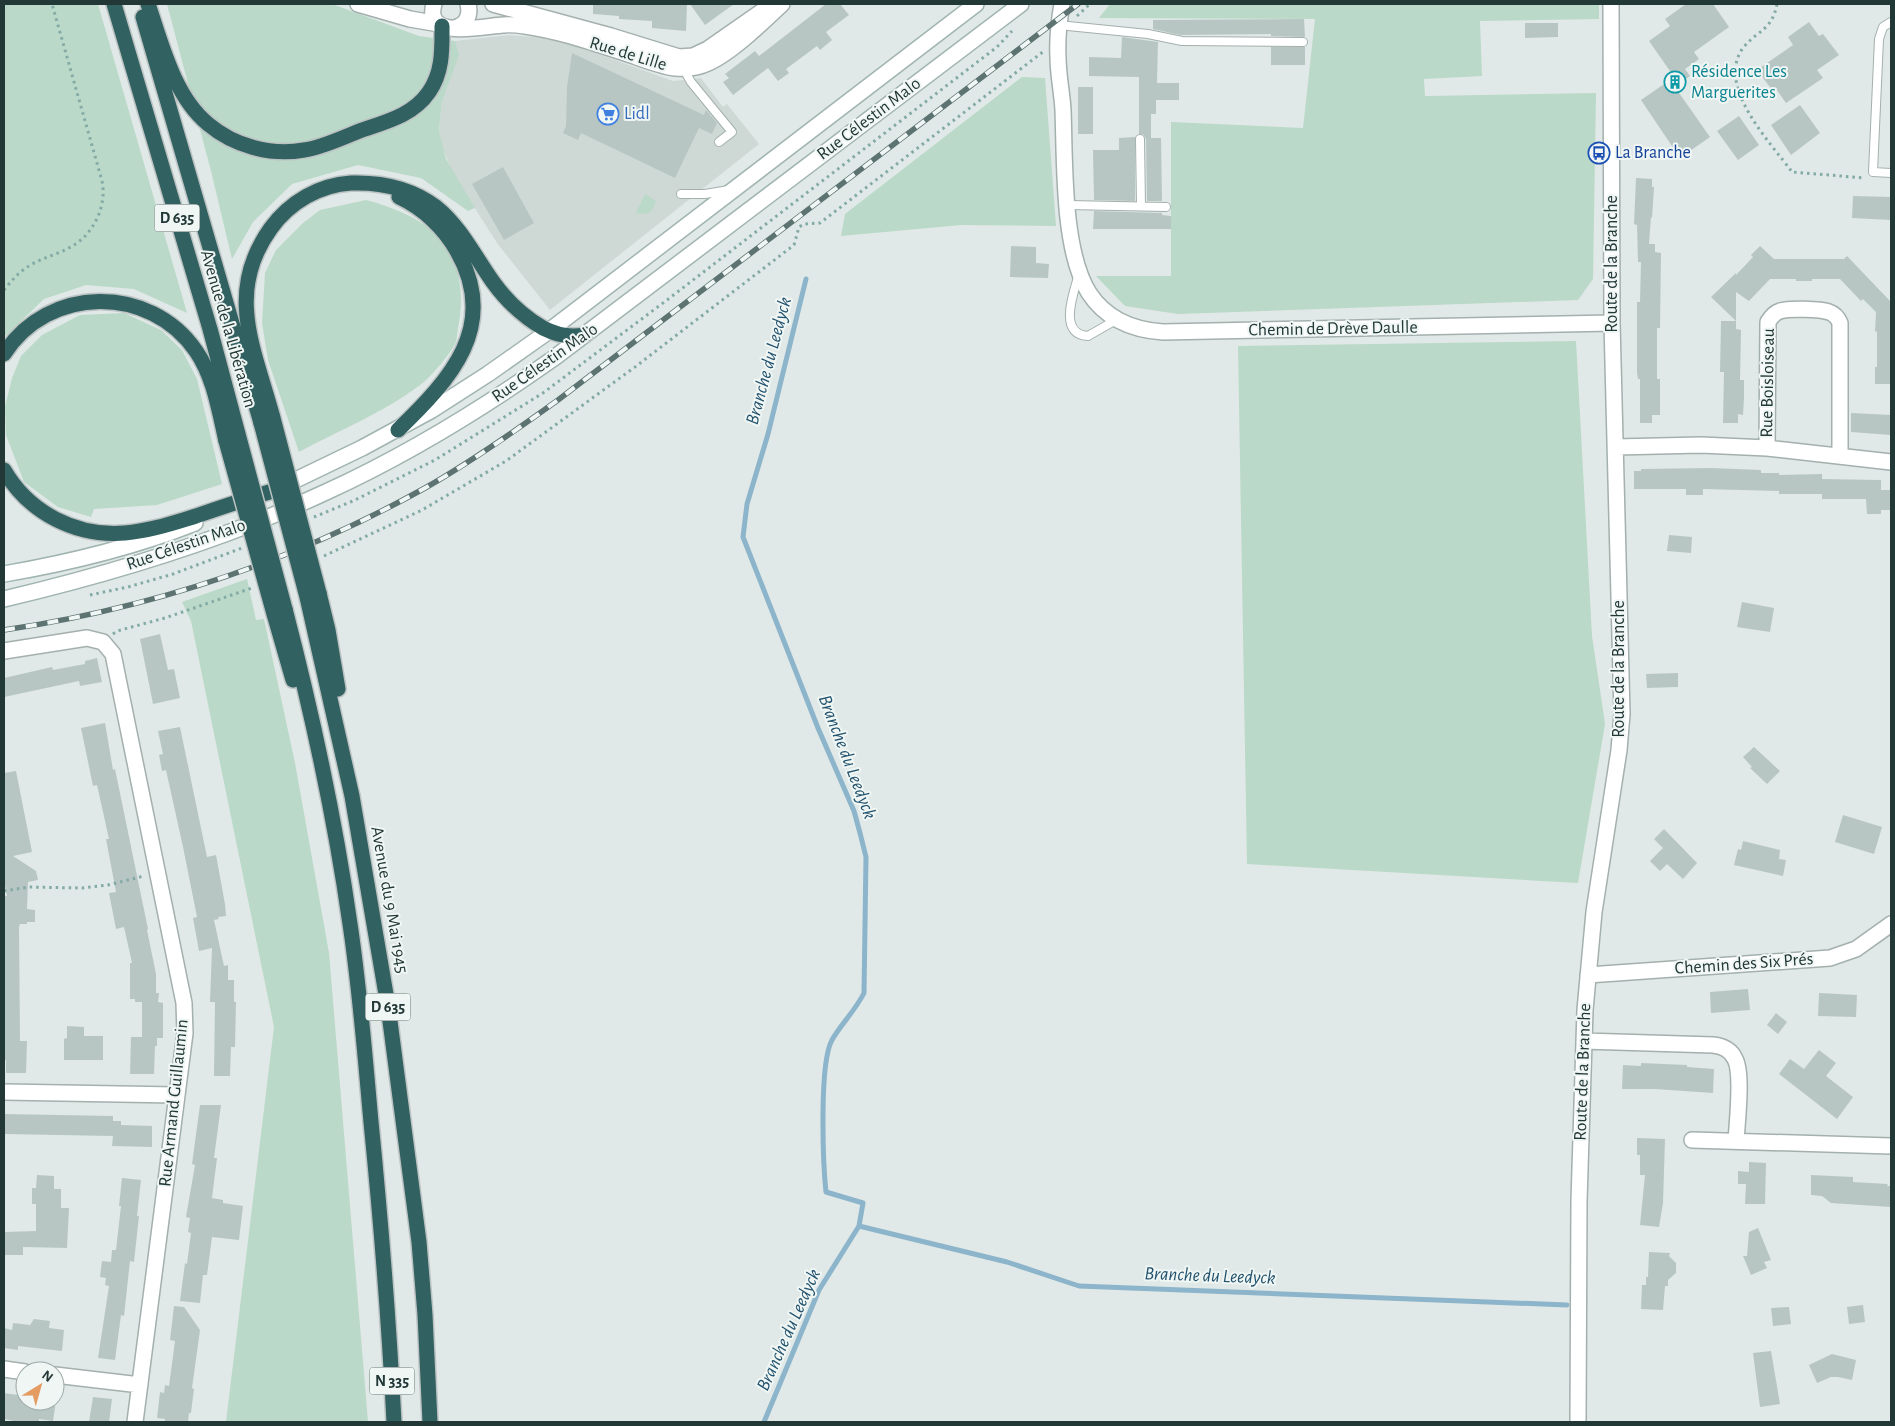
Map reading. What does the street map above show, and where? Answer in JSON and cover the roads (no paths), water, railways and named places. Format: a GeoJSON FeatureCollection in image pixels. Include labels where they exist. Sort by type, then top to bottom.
{"type":"FeatureCollection","features":[{"type":"Feature","properties":{"kind":"highway","name":"Avenue de la Libération"},"geometry":{"type":"LineString","coordinates":[[114,4],[210,329],[232,437],[279,612],[309,708],[330,809],[348,908],[359,993],[390,1340]]}},
{"type":"Feature","properties":{"kind":"highway","name":"Avenue de la Libération"},"geometry":{"type":"LineString","coordinates":[[139,4],[267,421],[313,595]]}},
{"type":"Feature","properties":{"kind":"highway"},"geometry":{"type":"LineString","coordinates":[[148,4],[178,85],[194,110],[209,125],[238,143],[257,149],[277,152],[312,148],[391,120],[417,106],[430,92],[438,74],[442,57],[445,26]]}},
{"type":"Feature","properties":{"kind":"highway"},"geometry":{"type":"LineString","coordinates":[[360,183],[402,198],[434,221],[455,247],[466,268],[472,288],[472,321],[469,337],[460,359],[432,396],[398,430]]}},
{"type":"Feature","properties":{"kind":"highway"},"geometry":{"type":"LineString","coordinates":[[267,421],[247,322],[246,291],[252,261],[270,230],[294,204],[326,187],[373,183],[402,190],[420,197],[437,208],[458,230],[494,282],[506,297],[527,317],[549,331],[568,336],[586,334]]}},
{"type":"Feature","properties":{"kind":"highway"},"geometry":{"type":"LineString","coordinates":[[4,354],[28,326],[44,314],[64,306],[107,302],[130,305],[167,322],[182,335],[200,358],[208,372],[232,437]]}},
{"type":"Feature","properties":{"kind":"highway"},"geometry":{"type":"LineString","coordinates":[[4,470],[20,493],[44,513],[72,526],[104,533],[125,533],[166,525],[276,490]]}},
{"type":"Feature","properties":{"kind":"highway","name":"Avenue du 9 Mai 1945"},"geometry":{"type":"LineString","coordinates":[[313,595],[377,939],[412,1185],[422,1276],[430,1422]]}},
{"type":"Feature","properties":{"kind":"highway","name":"N 335"},"geometry":{"type":"LineString","coordinates":[[390,1340],[394,1422]]}},
{"type":"Feature","properties":{"kind":"street","name":"Rue de Lille"},"geometry":{"type":"LineString","coordinates":[[358,4],[403,17],[445,26],[503,25],[532,27],[598,44],[667,67],[681,63],[708,49],[772,4]]}},
{"type":"Feature","properties":{"kind":"street"},"geometry":{"type":"LineString","coordinates":[[434,4],[434,16],[445,26],[461,26],[467,20],[469,13],[468,4]]}},
{"type":"Feature","properties":{"kind":"street","name":"Rue de Lille"},"geometry":{"type":"LineString","coordinates":[[493,4],[610,36],[664,54],[681,63],[700,66],[715,60],[751,32],[782,4]]}},
{"type":"Feature","properties":{"kind":"street","name":"Rue Célestin Malo"},"geometry":{"type":"LineString","coordinates":[[4,574],[77,558],[152,538],[200,521],[276,490],[398,430],[466,388],[549,331],[976,4]]}},
{"type":"Feature","properties":{"kind":"street","name":"Rue Célestin Malo"},"geometry":{"type":"LineString","coordinates":[[4,599],[130,565],[198,544],[312,499],[384,464],[464,419],[523,380],[586,334],[1020,4]]}},
{"type":"Feature","properties":{"kind":"street"},"geometry":{"type":"LineString","coordinates":[[1062,4],[1058,40],[1058,65],[1061,85],[1068,205],[1073,252],[1079,274]]}},
{"type":"Feature","properties":{"kind":"street"},"geometry":{"type":"LineString","coordinates":[[1061,85],[1071,4]]}},
{"type":"Feature","properties":{"kind":"street","name":"Route de la Branche"},"geometry":{"type":"LineString","coordinates":[[1578,1422],[1579,1191],[1588,974],[1594,912],[1619,750],[1622,714],[1612,323],[1611,4]]}},
{"type":"Feature","properties":{"kind":"street","name":"Chemin de Drève Daulle"},"geometry":{"type":"LineString","coordinates":[[1079,274],[1095,301],[1116,320],[1143,330],[1163,332],[1612,323]]}},
{"type":"Feature","properties":{"kind":"street","name":"Rue Boisloiseau"},"geometry":{"type":"LineString","coordinates":[[1767,448],[1768,322],[1774,314],[1781,310],[1823,311],[1830,312],[1836,316],[1840,326],[1840,455]]}},
{"type":"Feature","properties":{"kind":"street","name":"Rue Boisloiseau"},"geometry":{"type":"LineString","coordinates":[[1616,447],[1701,445],[1767,448],[1891,462]]}},
{"type":"Feature","properties":{"kind":"street","name":"Rue Armand Guillaumin"},"geometry":{"type":"LineString","coordinates":[[4,651],[81,639],[93,639],[103,642],[110,649],[114,659],[184,1003],[185,1033],[135,1422]]}},
{"type":"Feature","properties":{"kind":"street","name":"Chemin des Six Prés"},"geometry":{"type":"LineString","coordinates":[[1588,974],[1830,958],[1856,949],[1891,924]]}},
{"type":"Feature","properties":{"kind":"street"},"geometry":{"type":"LineString","coordinates":[[1584,1041],[1713,1045],[1724,1048],[1732,1054],[1738,1068],[1736,1141]]}},
{"type":"Feature","properties":{"kind":"street"},"geometry":{"type":"LineString","coordinates":[[4,1092],[176,1095]]}},
{"type":"Feature","properties":{"kind":"street"},"geometry":{"type":"LineString","coordinates":[[1692,1140],[1891,1146]]}},
{"type":"Feature","properties":{"kind":"street"},"geometry":{"type":"LineString","coordinates":[[65,1376],[140,1385]]}},
{"type":"Feature","properties":{"kind":"lane"},"geometry":{"type":"LineString","coordinates":[[1891,22],[1883,27],[1879,39],[1873,172],[1891,173]]}},
{"type":"Feature","properties":{"kind":"lane"},"geometry":{"type":"LineString","coordinates":[[1068,26],[1148,34],[1182,42],[1303,42]]}},
{"type":"Feature","properties":{"kind":"lane"},"geometry":{"type":"LineString","coordinates":[[681,63],[691,82],[732,132],[719,142]]}},
{"type":"Feature","properties":{"kind":"lane"},"geometry":{"type":"LineString","coordinates":[[1140,139],[1141,206]]}},
{"type":"Feature","properties":{"kind":"lane"},"geometry":{"type":"LineString","coordinates":[[681,194],[705,194],[733,189]]}},
{"type":"Feature","properties":{"kind":"lane"},"geometry":{"type":"LineString","coordinates":[[1068,205],[1166,207]]}},
{"type":"Feature","properties":{"kind":"lane"},"geometry":{"type":"LineString","coordinates":[[1079,274],[1070,310],[1074,331],[1088,336],[1116,320]]}},
{"type":"Feature","properties":{"kind":"waterway","name":"Branche du Leedyck"},"geometry":{"type":"LineString","coordinates":[[806,279],[768,434],[747,504],[743,537],[818,728],[854,811],[866,857],[864,993],[832,1040],[825,1070],[823,1114],[826,1192],[863,1203],[859,1226]]}},
{"type":"Feature","properties":{"kind":"waterway","name":"Branche du Leedyck"},"geometry":{"type":"LineString","coordinates":[[764,1422],[819,1290],[859,1226],[1007,1262],[1079,1286],[1567,1305]]}},
{"type":"Feature","properties":{"kind":"railway"},"geometry":{"type":"LineString","coordinates":[[4,630],[114,609],[168,595],[221,578],[325,538],[425,488],[493,446],[558,400],[1078,4]]}},
{"type":"Feature","properties":{"kind":"place","name":"Résidence Les Marguerites"},"geometry":{"type":"Point","coordinates":[1675,82]}},
{"type":"Feature","properties":{"kind":"place","name":"Lidl"},"geometry":{"type":"Point","coordinates":[608,114]}},
{"type":"Feature","properties":{"kind":"place","name":"La Branche"},"geometry":{"type":"Point","coordinates":[1599,153]}}]}
